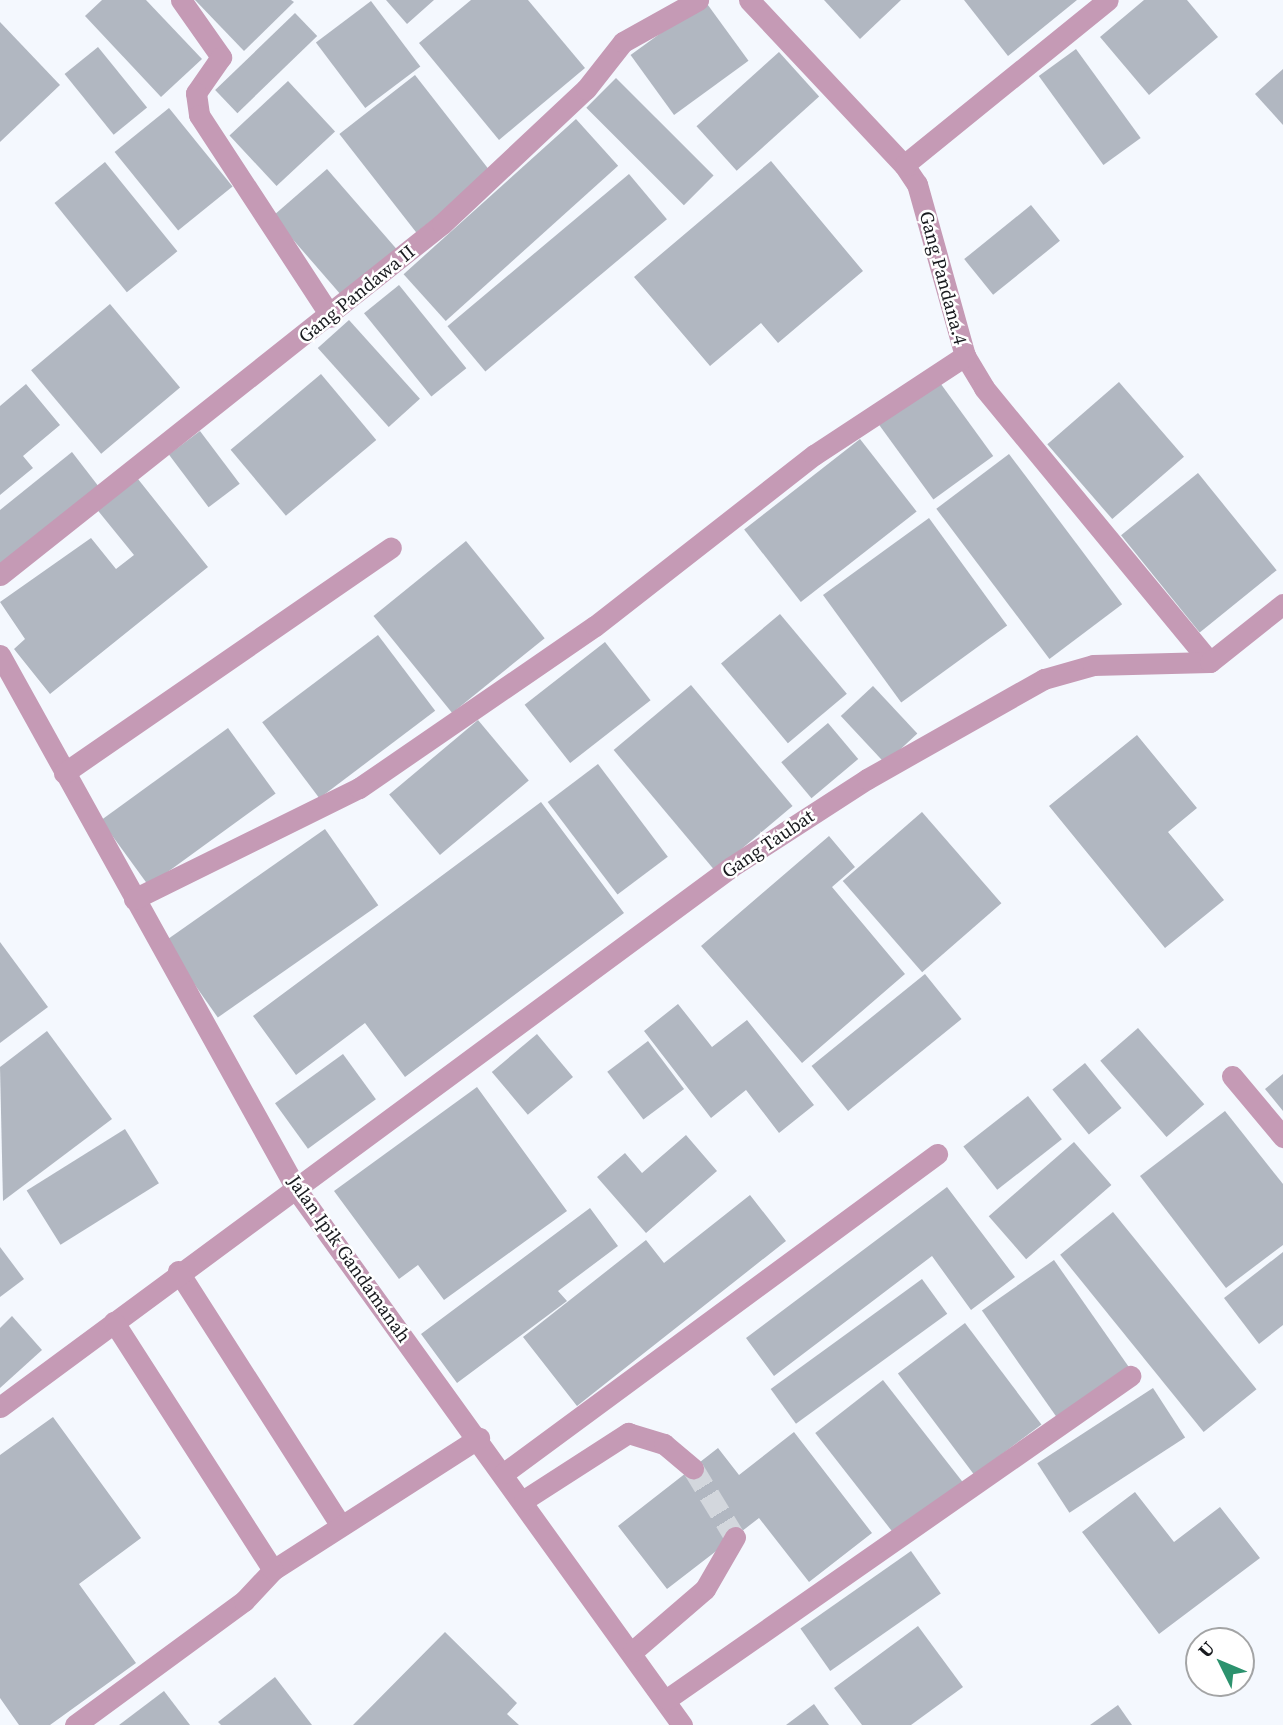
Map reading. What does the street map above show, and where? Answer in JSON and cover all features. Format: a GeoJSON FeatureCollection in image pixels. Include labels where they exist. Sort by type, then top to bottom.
{"type":"FeatureCollection","features":[{"type":"Feature","properties":{"kind":"street"},"geometry":{"type":"LineString","coordinates":[[180,0],[220,57],[196,93],[199,115],[331,317]]}},
{"type":"Feature","properties":{"kind":"street","name":"Gang Pandawa II"},"geometry":{"type":"LineString","coordinates":[[0,575],[331,317],[577,99],[623,42],[698,0]]}},
{"type":"Feature","properties":{"kind":"street","name":"Gang Pandana.4"},"geometry":{"type":"LineString","coordinates":[[749,0],[904,165],[920,194],[965,356],[985,388],[1210,662]]}},
{"type":"Feature","properties":{"kind":"street"},"geometry":{"type":"LineString","coordinates":[[904,165],[1108,0]]}},
{"type":"Feature","properties":{"kind":"street"},"geometry":{"type":"LineString","coordinates":[[134,899],[359,788],[595,625],[814,455],[965,356]]}},
{"type":"Feature","properties":{"kind":"street"},"geometry":{"type":"LineString","coordinates":[[64,773],[391,547]]}},
{"type":"Feature","properties":{"kind":"street"},"geometry":{"type":"LineString","coordinates":[[1210,662],[1283,604]]}},
{"type":"Feature","properties":{"kind":"street","name":"Jalan Ipik Gandamanah"},"geometry":{"type":"LineString","coordinates":[[0,655],[298,1192],[633,1651],[682,1725]]}},
{"type":"Feature","properties":{"kind":"street","name":"Gang Taubat"},"geometry":{"type":"LineString","coordinates":[[0,1407],[178,1271],[298,1192],[720,876],[878,772],[1044,679],[1093,665],[1210,662]]}},
{"type":"Feature","properties":{"kind":"street"},"geometry":{"type":"LineString","coordinates":[[1232,1076],[1283,1137]]}},
{"type":"Feature","properties":{"kind":"street"},"geometry":{"type":"LineString","coordinates":[[504,1473],[937,1154]]}},
{"type":"Feature","properties":{"kind":"street"},"geometry":{"type":"LineString","coordinates":[[178,1271],[340,1524]]}},
{"type":"Feature","properties":{"kind":"street"},"geometry":{"type":"LineString","coordinates":[[114,1322],[273,1570]]}},
{"type":"Feature","properties":{"kind":"street"},"geometry":{"type":"LineString","coordinates":[[667,1699],[1130,1376]]}},
{"type":"Feature","properties":{"kind":"street"},"geometry":{"type":"LineString","coordinates":[[524,1500],[628,1433],[664,1444],[693,1468]]}},
{"type":"Feature","properties":{"kind":"street"},"geometry":{"type":"LineString","coordinates":[[75,1725],[244,1601],[273,1570],[340,1524],[479,1438]]}},
{"type":"Feature","properties":{"kind":"street"},"geometry":{"type":"LineString","coordinates":[[633,1651],[705,1589],[735,1537]]}},
{"type":"Feature","properties":{"kind":"building"},"geometry":{"type":"Polygon","coordinates":[[[102,0],[146,0],[202,59],[161,97],[85,16],[102,0]]]}},
{"type":"Feature","properties":{"kind":"building"},"geometry":{"type":"Polygon","coordinates":[[[195,0],[291,0],[294,2],[244,51],[195,0]]]}},
{"type":"Feature","properties":{"kind":"building"},"geometry":{"type":"Polygon","coordinates":[[[386,0],[434,0],[407,24],[386,0]]]}},
{"type":"Feature","properties":{"kind":"building"},"geometry":{"type":"Polygon","coordinates":[[[471,0],[528,0],[585,68],[499,140],[419,43],[471,0]]]}},
{"type":"Feature","properties":{"kind":"building"},"geometry":{"type":"Polygon","coordinates":[[[824,0],[901,0],[860,39],[824,0]]]}},
{"type":"Feature","properties":{"kind":"building"},"geometry":{"type":"Polygon","coordinates":[[[964,0],[1077,0],[1008,56],[964,0]]]}},
{"type":"Feature","properties":{"kind":"building"},"geometry":{"type":"Polygon","coordinates":[[[1144,0],[1187,0],[1218,37],[1149,95],[1100,37],[1144,0]]]}},
{"type":"Feature","properties":{"kind":"building"},"geometry":{"type":"Polygon","coordinates":[[[371,1],[420,66],[365,108],[316,43],[371,1]]]}},
{"type":"Feature","properties":{"kind":"building"},"geometry":{"type":"Polygon","coordinates":[[[705,1],[748,61],[674,115],[631,55],[705,1]]]}},
{"type":"Feature","properties":{"kind":"building"},"geometry":{"type":"Polygon","coordinates":[[[295,13],[317,36],[237,113],[215,90],[295,13]]]}},
{"type":"Feature","properties":{"kind":"building"},"geometry":{"type":"Polygon","coordinates":[[[0,22],[60,85],[0,142],[0,22]]]}},
{"type":"Feature","properties":{"kind":"building"},"geometry":{"type":"Polygon","coordinates":[[[98,47],[147,108],[114,135],[65,74],[98,47]]]}},
{"type":"Feature","properties":{"kind":"building"},"geometry":{"type":"Polygon","coordinates":[[[1076,49],[1141,138],[1103,165],[1039,76],[1076,49]]]}},
{"type":"Feature","properties":{"kind":"building"},"geometry":{"type":"Polygon","coordinates":[[[779,52],[819,97],[737,171],[697,126],[779,52]]]}},
{"type":"Feature","properties":{"kind":"building"},"geometry":{"type":"Polygon","coordinates":[[[1283,69],[1283,125],[1255,94],[1283,69]]]}},
{"type":"Feature","properties":{"kind":"building"},"geometry":{"type":"Polygon","coordinates":[[[415,75],[492,174],[416,233],[339,134],[415,75]]]}},
{"type":"Feature","properties":{"kind":"building"},"geometry":{"type":"Polygon","coordinates":[[[616,78],[714,176],[684,205],[586,108],[616,78]]]}},
{"type":"Feature","properties":{"kind":"building"},"geometry":{"type":"Polygon","coordinates":[[[288,81],[335,131],[277,186],[229,136],[288,81]]]}},
{"type":"Feature","properties":{"kind":"building"},"geometry":{"type":"Polygon","coordinates":[[[169,108],[233,186],[178,231],[115,152],[169,108]]]}},
{"type":"Feature","properties":{"kind":"building"},"geometry":{"type":"Polygon","coordinates":[[[576,119],[618,166],[446,321],[404,274],[576,119]]]}},
{"type":"Feature","properties":{"kind":"building"},"geometry":{"type":"Polygon","coordinates":[[[771,161],[863,271],[778,343],[761,323],[710,366],[634,277],[771,161]]]}},
{"type":"Feature","properties":{"kind":"building"},"geometry":{"type":"Polygon","coordinates":[[[105,162],[177,251],[127,292],[54,203],[105,162]]]}},
{"type":"Feature","properties":{"kind":"building"},"geometry":{"type":"Polygon","coordinates":[[[327,169],[397,249],[342,296],[273,216],[327,169]]]}},
{"type":"Feature","properties":{"kind":"building"},"geometry":{"type":"Polygon","coordinates":[[[629,174],[667,219],[485,372],[447,326],[629,174]]]}},
{"type":"Feature","properties":{"kind":"building"},"geometry":{"type":"Polygon","coordinates":[[[1031,205],[1060,241],[993,295],[964,259],[1031,205]]]}},
{"type":"Feature","properties":{"kind":"building"},"geometry":{"type":"Polygon","coordinates":[[[399,285],[466,368],[431,396],[364,313],[399,285]]]}},
{"type":"Feature","properties":{"kind":"building"},"geometry":{"type":"Polygon","coordinates":[[[110,304],[180,387],[101,454],[31,370],[110,304]]]}},
{"type":"Feature","properties":{"kind":"building"},"geometry":{"type":"Polygon","coordinates":[[[349,320],[420,399],[389,427],[318,348],[349,320]]]}},
{"type":"Feature","properties":{"kind":"building"},"geometry":{"type":"Polygon","coordinates":[[[321,374],[376,440],[286,516],[231,450],[321,374]]]}},
{"type":"Feature","properties":{"kind":"building"},"geometry":{"type":"Polygon","coordinates":[[[938,380],[993,456],[933,500],[878,423],[938,380]]]}},
{"type":"Feature","properties":{"kind":"building"},"geometry":{"type":"Polygon","coordinates":[[[1119,382],[1184,457],[1112,519],[1047,444],[1119,382]]]}},
{"type":"Feature","properties":{"kind":"building"},"geometry":{"type":"Polygon","coordinates":[[[26,384],[60,425],[23,456],[33,468],[0,495],[0,406],[26,384]]]}},
{"type":"Feature","properties":{"kind":"building"},"geometry":{"type":"Polygon","coordinates":[[[200,431],[240,484],[209,507],[169,454],[200,431]]]}},
{"type":"Feature","properties":{"kind":"building"},"geometry":{"type":"Polygon","coordinates":[[[860,439],[917,511],[801,602],[744,530],[860,439]]]}},
{"type":"Feature","properties":{"kind":"building"},"geometry":{"type":"Polygon","coordinates":[[[72,452],[99,487],[0,564],[0,510],[72,452]]]}},
{"type":"Feature","properties":{"kind":"building"},"geometry":{"type":"Polygon","coordinates":[[[1009,454],[1122,604],[1049,659],[936,509],[1009,454]]]}},
{"type":"Feature","properties":{"kind":"building"},"geometry":{"type":"Polygon","coordinates":[[[1198,473],[1277,570],[1200,632],[1121,535],[1198,473]]]}},
{"type":"Feature","properties":{"kind":"building"},"geometry":{"type":"Polygon","coordinates":[[[134,474],[208,567],[50,694],[14,649],[25,639],[0,602],[91,538],[116,569],[134,555],[95,507],[134,474]]]}},
{"type":"Feature","properties":{"kind":"building"},"geometry":{"type":"Polygon","coordinates":[[[929,518],[1007,626],[901,703],[823,595],[929,518]]]}},
{"type":"Feature","properties":{"kind":"building"},"geometry":{"type":"Polygon","coordinates":[[[466,541],[545,638],[452,713],[374,616],[466,541]]]}},
{"type":"Feature","properties":{"kind":"building"},"geometry":{"type":"Polygon","coordinates":[[[780,614],[847,694],[788,743],[721,663],[780,614]]]}},
{"type":"Feature","properties":{"kind":"building"},"geometry":{"type":"Polygon","coordinates":[[[378,635],[435,711],[319,798],[262,722],[378,635]]]}},
{"type":"Feature","properties":{"kind":"building"},"geometry":{"type":"Polygon","coordinates":[[[605,642],[651,700],[570,763],[525,705],[605,642]]]}},
{"type":"Feature","properties":{"kind":"building"},"geometry":{"type":"Polygon","coordinates":[[[691,685],[793,806],[715,871],[614,750],[691,685]]]}},
{"type":"Feature","properties":{"kind":"building"},"geometry":{"type":"Polygon","coordinates":[[[873,686],[917,734],[885,764],[841,716],[873,686]]]}},
{"type":"Feature","properties":{"kind":"building"},"geometry":{"type":"Polygon","coordinates":[[[478,720],[529,781],[440,855],[389,795],[478,720]]]}},
{"type":"Feature","properties":{"kind":"building"},"geometry":{"type":"Polygon","coordinates":[[[828,723],[858,759],[811,798],[781,762],[828,723]]]}},
{"type":"Feature","properties":{"kind":"building"},"geometry":{"type":"Polygon","coordinates":[[[228,728],[276,794],[149,886],[101,820],[228,728]]]}},
{"type":"Feature","properties":{"kind":"building"},"geometry":{"type":"Polygon","coordinates":[[[1137,735],[1197,808],[1168,832],[1224,900],[1165,948],[1049,806],[1137,735]]]}},
{"type":"Feature","properties":{"kind":"building"},"geometry":{"type":"Polygon","coordinates":[[[598,764],[668,857],[617,895],[548,802],[598,764]]]}},
{"type":"Feature","properties":{"kind":"building"},"geometry":{"type":"Polygon","coordinates":[[[541,802],[624,913],[405,1077],[365,1023],[296,1075],[253,1016],[541,802]]]}},
{"type":"Feature","properties":{"kind":"building"},"geometry":{"type":"Polygon","coordinates":[[[922,812],[1001,903],[922,972],[843,881],[922,812]]]}},
{"type":"Feature","properties":{"kind":"building"},"geometry":{"type":"Polygon","coordinates":[[[325,829],[378,905],[218,1018],[164,941],[325,829]]]}},
{"type":"Feature","properties":{"kind":"building"},"geometry":{"type":"Polygon","coordinates":[[[829,836],[855,867],[832,887],[905,974],[802,1063],[701,946],[829,836]]]}},
{"type":"Feature","properties":{"kind":"building"},"geometry":{"type":"Polygon","coordinates":[[[0,942],[48,1007],[0,1043],[0,942]]]}},
{"type":"Feature","properties":{"kind":"building"},"geometry":{"type":"Polygon","coordinates":[[[925,974],[962,1019],[848,1111],[812,1066],[925,974]]]}},
{"type":"Feature","properties":{"kind":"building"},"geometry":{"type":"Polygon","coordinates":[[[678,1004],[712,1047],[747,1020],[814,1105],[779,1133],[746,1090],[711,1118],[644,1031],[678,1004]]]}},
{"type":"Feature","properties":{"kind":"building"},"geometry":{"type":"Polygon","coordinates":[[[1138,1028],[1204,1104],[1167,1137],[1100,1061],[1138,1028]]]}},
{"type":"Feature","properties":{"kind":"building"},"geometry":{"type":"Polygon","coordinates":[[[47,1031],[112,1119],[3,1201],[0,1067],[47,1031]]]}},
{"type":"Feature","properties":{"kind":"building"},"geometry":{"type":"Polygon","coordinates":[[[537,1034],[573,1077],[528,1115],[492,1072],[537,1034]]]}},
{"type":"Feature","properties":{"kind":"building"},"geometry":{"type":"Polygon","coordinates":[[[648,1041],[684,1089],[643,1120],[607,1072],[648,1041]]]}},
{"type":"Feature","properties":{"kind":"building"},"geometry":{"type":"Polygon","coordinates":[[[343,1054],[376,1099],[308,1149],[275,1103],[343,1054]]]}},
{"type":"Feature","properties":{"kind":"building"},"geometry":{"type":"Polygon","coordinates":[[[1085,1063],[1122,1108],[1089,1135],[1052,1089],[1085,1063]]]}},
{"type":"Feature","properties":{"kind":"building"},"geometry":{"type":"Polygon","coordinates":[[[1283,1074],[1283,1111],[1265,1089],[1283,1074]]]}},
{"type":"Feature","properties":{"kind":"building"},"geometry":{"type":"Polygon","coordinates":[[[477,1087],[567,1211],[444,1300],[418,1265],[399,1279],[334,1191],[477,1087]]]}},
{"type":"Feature","properties":{"kind":"building"},"geometry":{"type":"Polygon","coordinates":[[[1028,1096],[1062,1139],[997,1190],[963,1146],[1028,1096]]]}},
{"type":"Feature","properties":{"kind":"building"},"geometry":{"type":"Polygon","coordinates":[[[1225,1111],[1283,1184],[1283,1245],[1226,1288],[1140,1176],[1225,1111]]]}},
{"type":"Feature","properties":{"kind":"building"},"geometry":{"type":"Polygon","coordinates":[[[125,1129],[159,1183],[61,1245],[27,1190],[125,1129]]]}},
{"type":"Feature","properties":{"kind":"building"},"geometry":{"type":"Polygon","coordinates":[[[686,1135],[717,1171],[646,1233],[597,1177],[625,1153],[642,1173],[686,1135]]]}},
{"type":"Feature","properties":{"kind":"building"},"geometry":{"type":"Polygon","coordinates":[[[1074,1142],[1111,1185],[1026,1259],[989,1216],[1074,1142]]]}},
{"type":"Feature","properties":{"kind":"building"},"geometry":{"type":"Polygon","coordinates":[[[947,1187],[1015,1277],[971,1310],[932,1256],[774,1376],[746,1338],[947,1187]]]}},
{"type":"Feature","properties":{"kind":"building"},"geometry":{"type":"Polygon","coordinates":[[[750,1195],[786,1241],[577,1406],[523,1337],[646,1240],[664,1263],[750,1195]]]}},
{"type":"Feature","properties":{"kind":"building"},"geometry":{"type":"Polygon","coordinates":[[[590,1208],[618,1246],[558,1291],[567,1301],[457,1383],[421,1334],[590,1208]]]}},
{"type":"Feature","properties":{"kind":"building"},"geometry":{"type":"Polygon","coordinates":[[[1113,1212],[1256,1389],[1204,1432],[1060,1255],[1113,1212]]]}},
{"type":"Feature","properties":{"kind":"building"},"geometry":{"type":"Polygon","coordinates":[[[0,1247],[24,1279],[0,1297],[0,1247]]]}},
{"type":"Feature","properties":{"kind":"building"},"geometry":{"type":"Polygon","coordinates":[[[1283,1252],[1283,1325],[1259,1344],[1224,1298],[1283,1252]]]}},
{"type":"Feature","properties":{"kind":"building"},"geometry":{"type":"Polygon","coordinates":[[[1054,1260],[1130,1368],[1058,1419],[982,1310],[1054,1260]]]}},
{"type":"Feature","properties":{"kind":"building"},"geometry":{"type":"Polygon","coordinates":[[[922,1279],[947,1314],[796,1424],[771,1389],[922,1279]]]}},
{"type":"Feature","properties":{"kind":"building"},"geometry":{"type":"Polygon","coordinates":[[[12,1316],[42,1350],[0,1388],[0,1328],[12,1316]]]}},
{"type":"Feature","properties":{"kind":"building"},"geometry":{"type":"Polygon","coordinates":[[[965,1323],[1041,1424],[974,1475],[898,1374],[965,1323]]]}},
{"type":"Feature","properties":{"kind":"building"},"geometry":{"type":"Polygon","coordinates":[[[883,1380],[963,1482],[895,1535],[815,1433],[883,1380]]]}},
{"type":"Feature","properties":{"kind":"building"},"geometry":{"type":"Polygon","coordinates":[[[1153,1388],[1185,1437],[1069,1513],[1037,1463],[1153,1388]]]}},
{"type":"Feature","properties":{"kind":"building"},"geometry":{"type":"Polygon","coordinates":[[[53,1417],[141,1538],[79,1584],[136,1663],[50,1725],[19,1725],[0,1698],[0,1455],[53,1417]]]}},
{"type":"Feature","properties":{"kind":"building"},"geometry":{"type":"Polygon","coordinates":[[[794,1432],[872,1533],[809,1582],[759,1518],[667,1589],[618,1526],[718,1448],[739,1475],[794,1432]]]}},
{"type":"Feature","properties":{"kind":"building"},"geometry":{"type":"Polygon","coordinates":[[[1135,1492],[1174,1542],[1220,1507],[1260,1558],[1159,1634],[1082,1532],[1135,1492]]]}},
{"type":"Feature","properties":{"kind":"building"},"geometry":{"type":"Polygon","coordinates":[[[911,1551],[941,1594],[830,1671],[800,1628],[911,1551]]]}},
{"type":"Feature","properties":{"kind":"building"},"geometry":{"type":"Polygon","coordinates":[[[918,1626],[963,1687],[911,1725],[862,1725],[834,1688],[918,1626]]]}},
{"type":"Feature","properties":{"kind":"building"},"geometry":{"type":"Polygon","coordinates":[[[445,1632],[517,1703],[507,1714],[519,1725],[353,1725],[445,1632]]]}},
{"type":"Feature","properties":{"kind":"building"},"geometry":{"type":"Polygon","coordinates":[[[275,1677],[312,1725],[221,1725],[218,1722],[275,1677]]]}},
{"type":"Feature","properties":{"kind":"building"},"geometry":{"type":"Polygon","coordinates":[[[164,1691],[190,1725],[119,1725],[164,1691]]]}},
{"type":"Feature","properties":{"kind":"building"},"geometry":{"type":"Polygon","coordinates":[[[814,1704],[829,1725],[786,1725],[814,1704]]]}},
{"type":"Feature","properties":{"kind":"building"},"geometry":{"type":"Polygon","coordinates":[[[1118,1705],[1132,1725],[1090,1725],[1118,1705]]]}},
{"type":"Feature","properties":{"kind":"tunnel"},"geometry":{"type":"LineString","coordinates":[[693,1468],[735,1537]]}}]}
